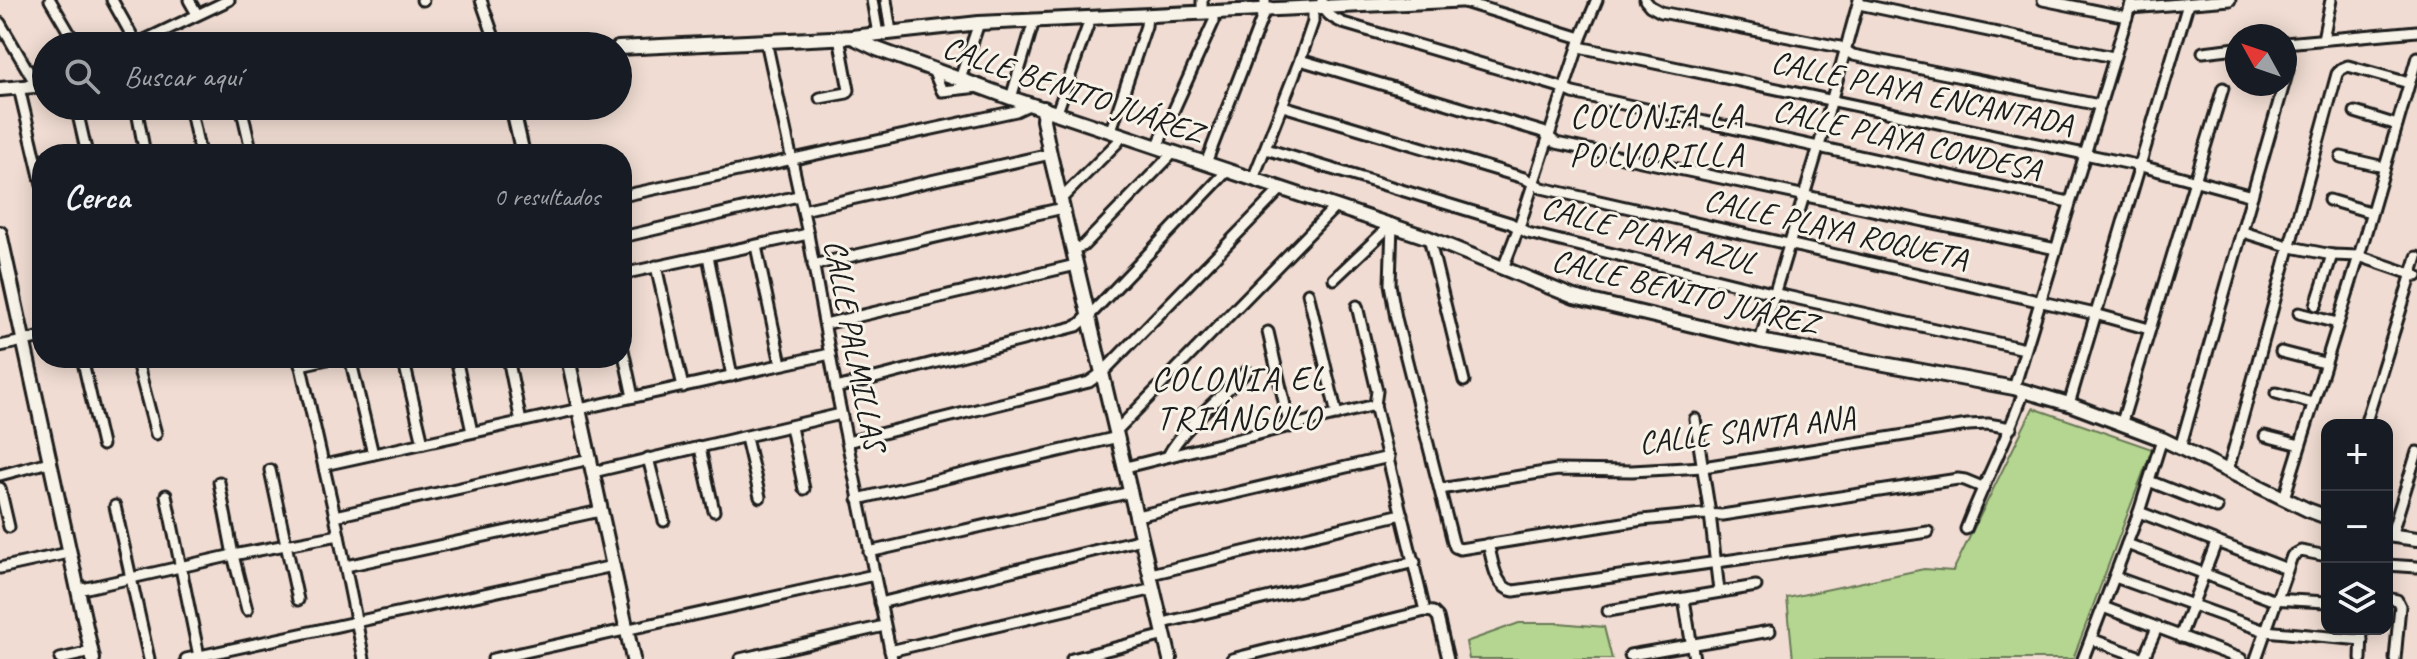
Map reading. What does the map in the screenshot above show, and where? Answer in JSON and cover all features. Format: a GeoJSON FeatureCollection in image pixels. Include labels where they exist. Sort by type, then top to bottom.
{"type":"FeatureCollection","features":[{"type":"Feature","properties":{"kind":"street"},"geometry":{"type":"LineString","coordinates":[[50,0],[69,32]]}},
{"type":"Feature","properties":{"kind":"street"},"geometry":{"type":"LineString","coordinates":[[112,0],[128,32]]}},
{"type":"Feature","properties":{"kind":"street"},"geometry":{"type":"LineString","coordinates":[[189,0],[197,14]]}},
{"type":"Feature","properties":{"kind":"street"},"geometry":{"type":"LineString","coordinates":[[160,32],[229,0]]}},
{"type":"Feature","properties":{"kind":"street"},"geometry":{"type":"LineString","coordinates":[[481,0],[492,32]]}},
{"type":"Feature","properties":{"kind":"street"},"geometry":{"type":"LineString","coordinates":[[872,0],[885,33]]}},
{"type":"Feature","properties":{"kind":"street"},"geometry":{"type":"LineString","coordinates":[[885,33],[886,0]]}},
{"type":"Feature","properties":{"kind":"street","name":"CALLE PLAYA ENCANTADA"},"geometry":{"type":"LineString","coordinates":[[1461,0],[1580,42],[2141,166],[2252,196]]}},
{"type":"Feature","properties":{"kind":"street","name":"CALLE BENITO JUÁREZ"},"geometry":{"type":"LineString","coordinates":[[632,47],[846,37],[979,23],[1147,15],[1206,8],[1471,0]]}},
{"type":"Feature","properties":{"kind":"street"},"geometry":{"type":"LineString","coordinates":[[1645,0],[1661,12],[1840,47],[1853,55],[2099,105]]}},
{"type":"Feature","properties":{"kind":"street"},"geometry":{"type":"LineString","coordinates":[[2043,0],[2129,8],[2230,0]]}},
{"type":"Feature","properties":{"kind":"street"},"geometry":{"type":"LineString","coordinates":[[2323,39],[2331,0]]}},
{"type":"Feature","properties":{"kind":"street"},"geometry":{"type":"LineString","coordinates":[[1503,268],[1595,1]]}},
{"type":"Feature","properties":{"kind":"street"},"geometry":{"type":"LineString","coordinates":[[1760,341],[1859,2],[2113,57]]}},
{"type":"Feature","properties":{"kind":"street"},"geometry":{"type":"LineString","coordinates":[[2069,404],[2188,4]]}},
{"type":"Feature","properties":{"kind":"street"},"geometry":{"type":"LineString","coordinates":[[1206,163],[1265,5]]}},
{"type":"Feature","properties":{"kind":"street"},"geometry":{"type":"LineString","coordinates":[[1253,179],[1319,5]]}},
{"type":"Feature","properties":{"kind":"street","name":"CALLE PLAYA CONDESA"},"geometry":{"type":"LineString","coordinates":[[1319,5],[1328,15],[1343,23],[1557,86],[1565,91],[2069,202]]}},
{"type":"Feature","properties":{"kind":"street"},"geometry":{"type":"LineString","coordinates":[[1157,147],[1214,21],[1206,8]]}},
{"type":"Feature","properties":{"kind":"street"},"geometry":{"type":"LineString","coordinates":[[1966,529],[1982,487],[2011,428],[2025,349],[2129,8]]}},
{"type":"Feature","properties":{"kind":"street"},"geometry":{"type":"LineString","coordinates":[[813,265],[1062,203],[1118,142],[1116,132],[1147,15]]}},
{"type":"Feature","properties":{"kind":"street"},"geometry":{"type":"LineString","coordinates":[[1091,17],[1051,110],[1043,120],[1170,659]]}},
{"type":"Feature","properties":{"kind":"street"},"geometry":{"type":"LineString","coordinates":[[1011,98],[1034,21]]}},
{"type":"Feature","properties":{"kind":"street"},"geometry":{"type":"LineString","coordinates":[[0,23],[32,70]]}},
{"type":"Feature","properties":{"kind":"street"},"geometry":{"type":"LineString","coordinates":[[960,79],[979,23]]}},
{"type":"Feature","properties":{"kind":"street"},"geometry":{"type":"LineString","coordinates":[[2297,42],[2417,31]]}},
{"type":"Feature","properties":{"kind":"street"},"geometry":{"type":"LineString","coordinates":[[820,98],[849,90],[846,37]]}},
{"type":"Feature","properties":{"kind":"street","name":"CALLE BENITO JUÁREZ"},"geometry":{"type":"LineString","coordinates":[[846,37],[1011,98],[1392,224],[1574,297],[1760,341],[2019,390],[2069,404],[2162,439],[2321,514]]}},
{"type":"Feature","properties":{"kind":"street","name":"CALLE PALMILLAS"},"geometry":{"type":"LineString","coordinates":[[766,41],[808,234],[841,414],[891,655]]}},
{"type":"Feature","properties":{"kind":"street"},"geometry":{"type":"LineString","coordinates":[[2203,52],[2225,49]]}},
{"type":"Feature","properties":{"kind":"street"},"geometry":{"type":"LineString","coordinates":[[2284,498],[2417,57]]}},
{"type":"Feature","properties":{"kind":"street"},"geometry":{"type":"LineString","coordinates":[[1300,60],[1543,132],[1556,143],[2056,249]]}},
{"type":"Feature","properties":{"kind":"street"},"geometry":{"type":"LineString","coordinates":[[2228,470],[2337,74],[2348,66],[2409,83]]}},
{"type":"Feature","properties":{"kind":"street"},"geometry":{"type":"LineString","coordinates":[[933,70],[942,91],[983,87]]}},
{"type":"Feature","properties":{"kind":"street"},"geometry":{"type":"LineString","coordinates":[[0,89],[32,86]]}},
{"type":"Feature","properties":{"kind":"street"},"geometry":{"type":"LineString","coordinates":[[19,88],[32,144]]}},
{"type":"Feature","properties":{"kind":"street"},"geometry":{"type":"LineString","coordinates":[[2122,422],[2223,88]]}},
{"type":"Feature","properties":{"kind":"street"},"geometry":{"type":"LineString","coordinates":[[2180,448],[2280,96]]}},
{"type":"Feature","properties":{"kind":"street"},"geometry":{"type":"LineString","coordinates":[[632,194],[1016,111],[1031,104]]}},
{"type":"Feature","properties":{"kind":"street","name":"CALLE PLAYA ROQUETA"},"geometry":{"type":"LineString","coordinates":[[1283,106],[1524,178],[1533,184],[2149,329]]}},
{"type":"Feature","properties":{"kind":"street"},"geometry":{"type":"LineString","coordinates":[[2355,112],[2397,125]]}},
{"type":"Feature","properties":{"kind":"street"},"geometry":{"type":"LineString","coordinates":[[79,120],[85,144]]}},
{"type":"Feature","properties":{"kind":"street"},"geometry":{"type":"LineString","coordinates":[[139,120],[143,144]]}},
{"type":"Feature","properties":{"kind":"street"},"geometry":{"type":"LineString","coordinates":[[193,120],[198,144]]}},
{"type":"Feature","properties":{"kind":"street"},"geometry":{"type":"LineString","coordinates":[[244,120],[250,144]]}},
{"type":"Feature","properties":{"kind":"street"},"geometry":{"type":"LineString","coordinates":[[515,120],[521,144]]}},
{"type":"Feature","properties":{"kind":"street","name":"CALLE PLAYA AZUL"},"geometry":{"type":"LineString","coordinates":[[1266,149],[1519,227],[1528,233],[1772,293],[2025,349]]}},
{"type":"Feature","properties":{"kind":"street"},"geometry":{"type":"LineString","coordinates":[[1072,249],[1083,246],[1173,153]]}},
{"type":"Feature","properties":{"kind":"street"},"geometry":{"type":"LineString","coordinates":[[803,210],[1050,154]]}},
{"type":"Feature","properties":{"kind":"street"},"geometry":{"type":"LineString","coordinates":[[2341,157],[2384,167]]}},
{"type":"Feature","properties":{"kind":"street"},"geometry":{"type":"LineString","coordinates":[[836,388],[1077,326],[1228,170]]}},
{"type":"Feature","properties":{"kind":"street"},"geometry":{"type":"LineString","coordinates":[[847,442],[1089,382],[1103,372],[1281,189]]}},
{"type":"Feature","properties":{"kind":"street"},"geometry":{"type":"LineString","coordinates":[[632,235],[798,196]]}},
{"type":"Feature","properties":{"kind":"street"},"geometry":{"type":"LineString","coordinates":[[2329,200],[2370,212]]}},
{"type":"Feature","properties":{"kind":"street"},"geometry":{"type":"LineString","coordinates":[[858,499],[1118,434],[1336,206]]}},
{"type":"Feature","properties":{"kind":"street"},"geometry":{"type":"LineString","coordinates":[[1334,279],[1392,224]]}},
{"type":"Feature","properties":{"kind":"street"},"geometry":{"type":"LineString","coordinates":[[1392,224],[1390,284],[1396,318],[1455,547],[1460,549],[1642,520],[1722,515],[1958,479],[1982,487]]}},
{"type":"Feature","properties":{"kind":"street"},"geometry":{"type":"LineString","coordinates":[[2243,232],[2291,247],[2332,255],[2359,256],[2415,275]]}},
{"type":"Feature","properties":{"kind":"street"},"geometry":{"type":"LineString","coordinates":[[0,233],[92,656],[60,659]]}},
{"type":"Feature","properties":{"kind":"street"},"geometry":{"type":"LineString","coordinates":[[632,272],[808,234]]}},
{"type":"Feature","properties":{"kind":"street"},"geometry":{"type":"LineString","coordinates":[[1429,238],[1464,381]]}},
{"type":"Feature","properties":{"kind":"street"},"geometry":{"type":"LineString","coordinates":[[756,246],[781,364]]}},
{"type":"Feature","properties":{"kind":"street"},"geometry":{"type":"LineString","coordinates":[[2316,305],[2332,255]]}},
{"type":"Feature","properties":{"kind":"street"},"geometry":{"type":"LineString","coordinates":[[708,256],[732,376]]}},
{"type":"Feature","properties":{"kind":"street"},"geometry":{"type":"LineString","coordinates":[[2367,419],[2415,275],[2417,257]]}},
{"type":"Feature","properties":{"kind":"street"},"geometry":{"type":"LineString","coordinates":[[825,324],[1076,265]]}},
{"type":"Feature","properties":{"kind":"street"},"geometry":{"type":"LineString","coordinates":[[656,266],[683,387]]}},
{"type":"Feature","properties":{"kind":"street"},"geometry":{"type":"LineString","coordinates":[[1308,293],[1337,415]]}},
{"type":"Feature","properties":{"kind":"street"},"geometry":{"type":"LineString","coordinates":[[1357,306],[1377,391],[1375,405],[1425,611]]}},
{"type":"Feature","properties":{"kind":"street"},"geometry":{"type":"LineString","coordinates":[[2299,313],[2337,323]]}},
{"type":"Feature","properties":{"kind":"street"},"geometry":{"type":"LineString","coordinates":[[1268,332],[1290,427]]}},
{"type":"Feature","properties":{"kind":"street"},"geometry":{"type":"LineString","coordinates":[[0,346],[32,339]]}},
{"type":"Feature","properties":{"kind":"street"},"geometry":{"type":"LineString","coordinates":[[2281,352],[2324,363]]}},
{"type":"Feature","properties":{"kind":"street"},"geometry":{"type":"LineString","coordinates":[[324,465],[830,354]]}},
{"type":"Feature","properties":{"kind":"street"},"geometry":{"type":"LineString","coordinates":[[84,368],[102,445]]}},
{"type":"Feature","properties":{"kind":"street"},"geometry":{"type":"LineString","coordinates":[[139,368],[156,434]]}},
{"type":"Feature","properties":{"kind":"street"},"geometry":{"type":"LineString","coordinates":[[301,368],[364,659]]}},
{"type":"Feature","properties":{"kind":"street"},"geometry":{"type":"LineString","coordinates":[[352,368],[373,454]]}},
{"type":"Feature","properties":{"kind":"street"},"geometry":{"type":"LineString","coordinates":[[405,368],[423,443]]}},
{"type":"Feature","properties":{"kind":"street"},"geometry":{"type":"LineString","coordinates":[[458,368],[472,432]]}},
{"type":"Feature","properties":{"kind":"street"},"geometry":{"type":"LineString","coordinates":[[510,368],[521,422]]}},
{"type":"Feature","properties":{"kind":"street"},"geometry":{"type":"LineString","coordinates":[[570,368],[633,659]]}},
{"type":"Feature","properties":{"kind":"street"},"geometry":{"type":"LineString","coordinates":[[627,368],[633,397]]}},
{"type":"Feature","properties":{"kind":"street"},"geometry":{"type":"LineString","coordinates":[[1168,456],[1173,446],[1247,371]]}},
{"type":"Feature","properties":{"kind":"street"},"geometry":{"type":"LineString","coordinates":[[2276,393],[2312,403]]}},
{"type":"Feature","properties":{"kind":"street"},"geometry":{"type":"LineString","coordinates":[[1126,467],[1375,405]]}},
{"type":"Feature","properties":{"kind":"street"},"geometry":{"type":"LineString","coordinates":[[335,516],[700,448],[841,414]]}},
{"type":"Feature","properties":{"kind":"street"},"geometry":{"type":"LineString","coordinates":[[1695,419],[1719,591]]}},
{"type":"Feature","properties":{"kind":"street","name":"CALLE SANTA ANA"},"geometry":{"type":"LineString","coordinates":[[1440,489],[1557,470],[1632,471],[1703,467],[1968,425],[2011,428]]}},
{"type":"Feature","properties":{"kind":"street"},"geometry":{"type":"LineString","coordinates":[[791,427],[804,489]]}},
{"type":"Feature","properties":{"kind":"street"},"geometry":{"type":"LineString","coordinates":[[2265,436],[2300,445]]}},
{"type":"Feature","properties":{"kind":"street"},"geometry":{"type":"LineString","coordinates":[[746,438],[760,497]]}},
{"type":"Feature","properties":{"kind":"street"},"geometry":{"type":"LineString","coordinates":[[2083,659],[2139,512],[2162,439]]}},
{"type":"Feature","properties":{"kind":"street"},"geometry":{"type":"LineString","coordinates":[[700,448],[714,511]]}},
{"type":"Feature","properties":{"kind":"street"},"geometry":{"type":"LineString","coordinates":[[2393,523],[2417,452]]}},
{"type":"Feature","properties":{"kind":"street"},"geometry":{"type":"LineString","coordinates":[[1137,516],[1389,457]]}},
{"type":"Feature","properties":{"kind":"street"},"geometry":{"type":"LineString","coordinates":[[648,458],[664,521]]}},
{"type":"Feature","properties":{"kind":"street"},"geometry":{"type":"LineString","coordinates":[[0,475],[49,462]]}},
{"type":"Feature","properties":{"kind":"street"},"geometry":{"type":"LineString","coordinates":[[270,470],[298,600]]}},
{"type":"Feature","properties":{"kind":"street"},"geometry":{"type":"LineString","coordinates":[[2149,481],[2217,508]]}},
{"type":"Feature","properties":{"kind":"street"},"geometry":{"type":"LineString","coordinates":[[219,482],[247,610]]}},
{"type":"Feature","properties":{"kind":"street"},"geometry":{"type":"LineString","coordinates":[[0,488],[9,527]]}},
{"type":"Feature","properties":{"kind":"street"},"geometry":{"type":"LineString","coordinates":[[869,552],[1131,492]]}},
{"type":"Feature","properties":{"kind":"street"},"geometry":{"type":"LineString","coordinates":[[166,495],[199,656]]}},
{"type":"Feature","properties":{"kind":"street"},"geometry":{"type":"LineString","coordinates":[[115,506],[149,659]]}},
{"type":"Feature","properties":{"kind":"street"},"geometry":{"type":"LineString","coordinates":[[346,566],[600,511]]}},
{"type":"Feature","properties":{"kind":"street"},"geometry":{"type":"LineString","coordinates":[[2139,512],[2287,569]]}},
{"type":"Feature","properties":{"kind":"street"},"geometry":{"type":"LineString","coordinates":[[1151,574],[1402,514]]}},
{"type":"Feature","properties":{"kind":"street"},"geometry":{"type":"LineString","coordinates":[[1488,544],[1501,585],[1506,590],[1514,591],[1928,532]]}},
{"type":"Feature","properties":{"kind":"street"},"geometry":{"type":"LineString","coordinates":[[78,590],[339,535]]}},
{"type":"Feature","properties":{"kind":"street"},"geometry":{"type":"LineString","coordinates":[[2393,536],[2417,539]]}},
{"type":"Feature","properties":{"kind":"street"},"geometry":{"type":"LineString","coordinates":[[880,603],[1142,539]]}},
{"type":"Feature","properties":{"kind":"street"},"geometry":{"type":"LineString","coordinates":[[2180,637],[2216,543]]}},
{"type":"Feature","properties":{"kind":"street"},"geometry":{"type":"LineString","coordinates":[[2127,544],[2270,599],[2321,602]]}},
{"type":"Feature","properties":{"kind":"street"},"geometry":{"type":"LineString","coordinates":[[2256,659],[2287,569],[2296,552],[2321,555]]}},
{"type":"Feature","properties":{"kind":"street"},"geometry":{"type":"LineString","coordinates":[[0,568],[68,553]]}},
{"type":"Feature","properties":{"kind":"street"},"geometry":{"type":"LineString","coordinates":[[1072,659],[1164,629],[1415,562]]}},
{"type":"Feature","properties":{"kind":"street"},"geometry":{"type":"LineString","coordinates":[[2393,565],[2417,567]]}},
{"type":"Feature","properties":{"kind":"street"},"geometry":{"type":"LineString","coordinates":[[186,659],[613,566]]}},
{"type":"Feature","properties":{"kind":"street"},"geometry":{"type":"LineString","coordinates":[[493,659],[874,575]]}},
{"type":"Feature","properties":{"kind":"street"},"geometry":{"type":"LineString","coordinates":[[2115,577],[2265,631],[2362,640]]}},
{"type":"Feature","properties":{"kind":"street"},"geometry":{"type":"LineString","coordinates":[[1608,611],[1756,586]]}},
{"type":"Feature","properties":{"kind":"street"},"geometry":{"type":"LineString","coordinates":[[891,655],[1154,589]]}},
{"type":"Feature","properties":{"kind":"street"},"geometry":{"type":"LineString","coordinates":[[1684,599],[1694,659]]}},
{"type":"Feature","properties":{"kind":"street"},"geometry":{"type":"LineString","coordinates":[[2393,599],[2400,606],[2395,659]]}},
{"type":"Feature","properties":{"kind":"street"},"geometry":{"type":"LineString","coordinates":[[2103,607],[2241,659]]}},
{"type":"Feature","properties":{"kind":"street"},"geometry":{"type":"LineString","coordinates":[[1232,659],[1425,611],[1433,612],[1438,617],[1448,659]]}},
{"type":"Feature","properties":{"kind":"street"},"geometry":{"type":"LineString","coordinates":[[740,659],[884,626]]}},
{"type":"Feature","properties":{"kind":"street"},"geometry":{"type":"LineString","coordinates":[[2091,639],[2143,659],[2157,628]]}},
{"type":"Feature","properties":{"kind":"street"},"geometry":{"type":"LineString","coordinates":[[1630,655],[1770,631]]}},
{"type":"Feature","properties":{"kind":"street"},"geometry":{"type":"LineString","coordinates":[[2361,659],[2362,635]]}},
{"type":"Feature","properties":{"kind":"green space"},"geometry":{"type":"Polygon","coordinates":[[[2033,408],[2152,449],[2073,659],[1793,659],[1787,598],[1924,569],[1953,571],[2033,408]]]}},
{"type":"Feature","properties":{"kind":"green space"},"geometry":{"type":"Polygon","coordinates":[[[1519,623],[1604,627],[1612,659],[1469,659],[1466,642],[1519,623]]]}},
{"type":"Feature","properties":{"kind":"district","name":"COLONIA LA POLVORILLA"},"geometry":{"type":"Point","coordinates":[1657,134]}},
{"type":"Feature","properties":{"kind":"district","name":"COLONIA EL TRIÁNGULO"},"geometry":{"type":"Point","coordinates":[1239,398]}}]}
